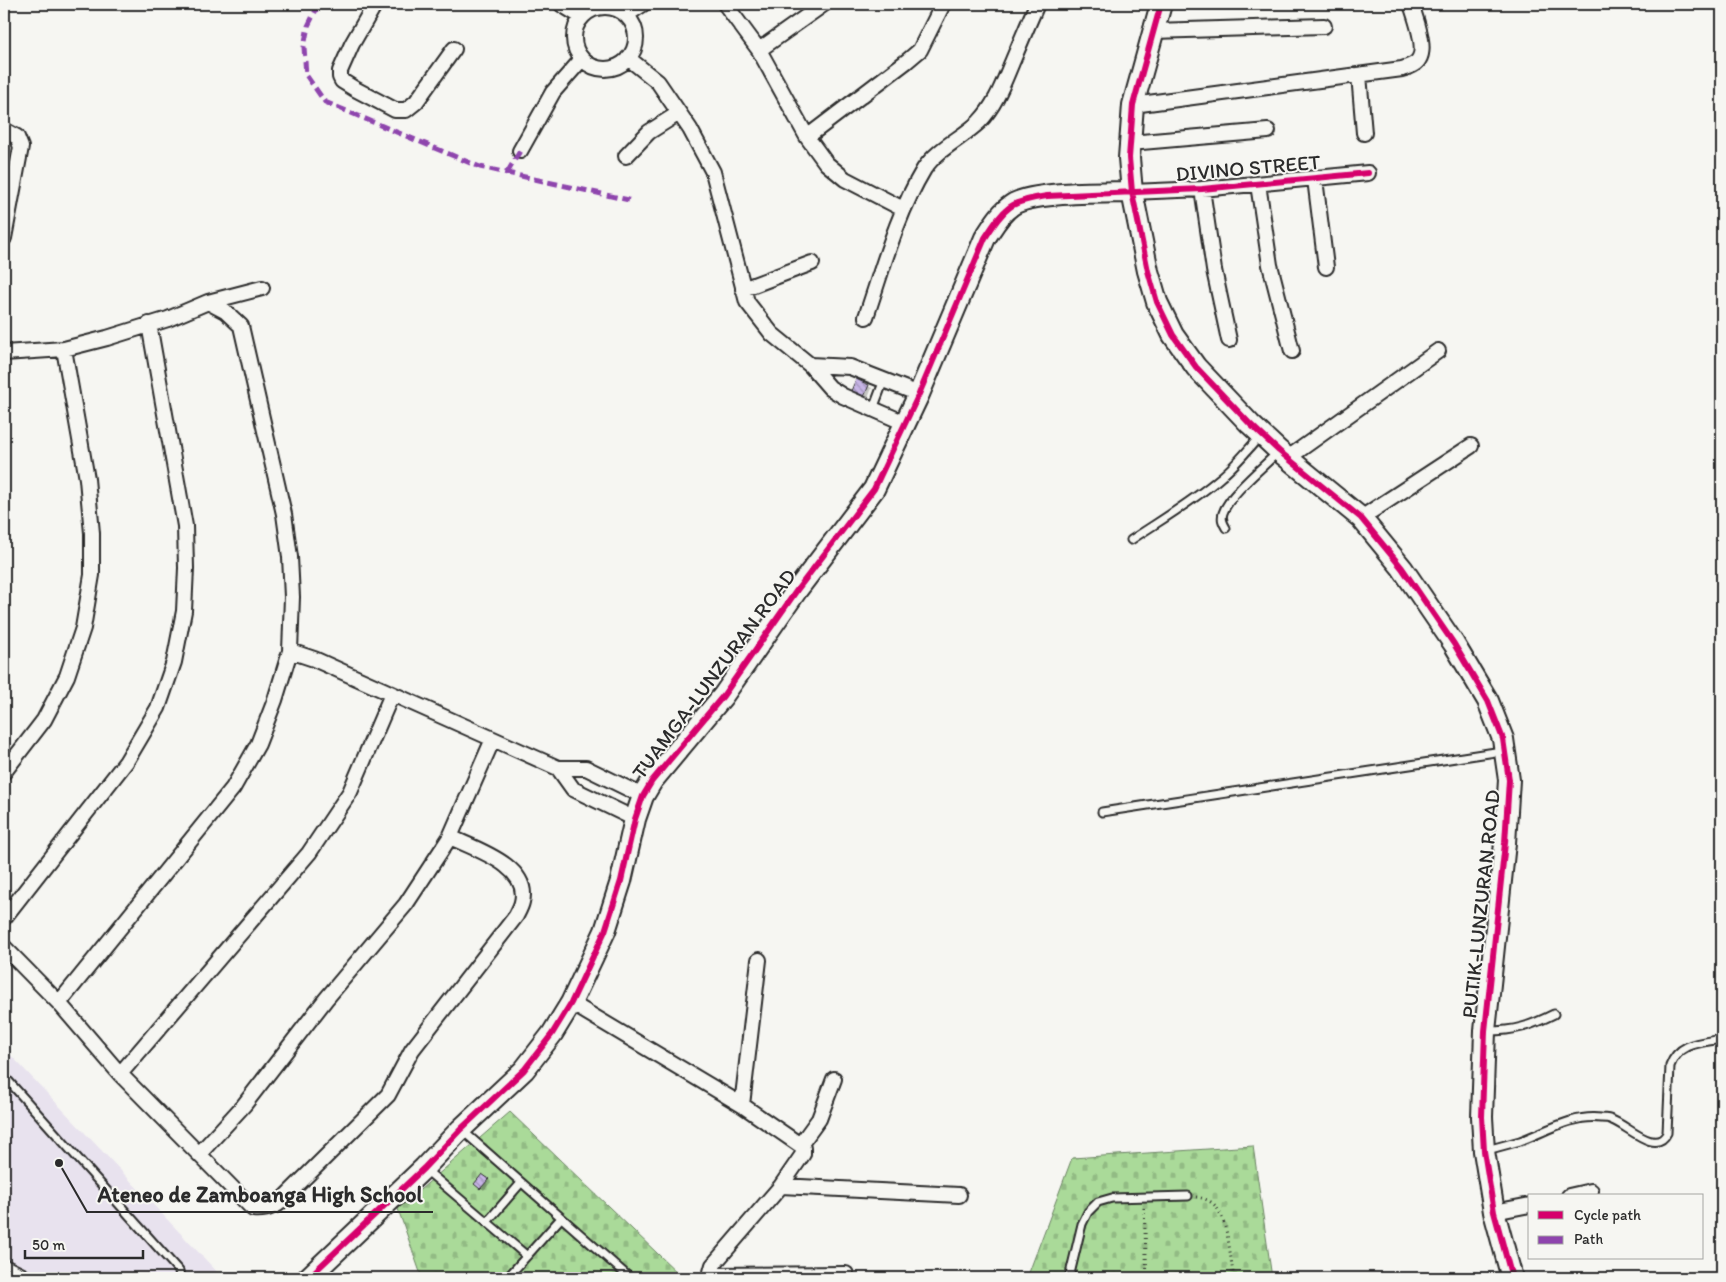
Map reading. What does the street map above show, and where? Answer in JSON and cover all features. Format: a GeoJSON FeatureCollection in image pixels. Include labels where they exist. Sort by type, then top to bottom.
{"type":"FeatureCollection","features":[{"type":"Feature","properties":{"kind":"street"},"geometry":{"type":"LineString","coordinates":[[374,4],[352,44],[340,71],[342,81],[355,89],[395,110],[406,110],[416,102],[454,49]]}},
{"type":"Feature","properties":{"kind":"street"},"geometry":{"type":"LineString","coordinates":[[562,4],[582,17]]}},
{"type":"Feature","properties":{"kind":"street"},"geometry":{"type":"LineString","coordinates":[[626,15],[642,4]]}},
{"type":"Feature","properties":{"kind":"street"},"geometry":{"type":"LineString","coordinates":[[725,4],[759,50],[807,136],[826,163],[846,180],[903,209]]}},
{"type":"Feature","properties":{"kind":"street"},"geometry":{"type":"LineString","coordinates":[[759,50],[824,4]]}},
{"type":"Feature","properties":{"kind":"street"},"geometry":{"type":"LineString","coordinates":[[807,136],[920,50],[943,4]]}},
{"type":"Feature","properties":{"kind":"street"},"geometry":{"type":"LineString","coordinates":[[866,317],[903,209],[926,167],[978,122],[990,108],[1001,89],[1037,4]]}},
{"type":"Feature","properties":{"kind":"street","name":"PUTIK-LUNZURAN ROAD"},"geometry":{"type":"LineString","coordinates":[[1161,4],[1133,105],[1130,142],[1132,192],[1148,271],[1157,302],[1173,335],[1196,368],[1261,434],[1360,518],[1402,568],[1454,644],[1488,701],[1503,739],[1509,780],[1505,843],[1485,1031],[1482,1117],[1484,1151],[1494,1212],[1512,1278]]}},
{"type":"Feature","properties":{"kind":"street"},"geometry":{"type":"LineString","coordinates":[[1133,105],[1413,66],[1420,59],[1422,46],[1411,4]]}},
{"type":"Feature","properties":{"kind":"street"},"geometry":{"type":"LineString","coordinates":[[599,7],[608,7],[626,15],[632,22],[636,41],[628,58],[611,68],[600,68],[590,65],[582,59],[574,42],[574,33],[582,17],[599,7]]}},
{"type":"Feature","properties":{"kind":"street"},"geometry":{"type":"LineString","coordinates":[[1153,31],[1324,26]]}},
{"type":"Feature","properties":{"kind":"street"},"geometry":{"type":"LineString","coordinates":[[628,58],[658,82],[690,129],[713,172],[734,246],[747,302],[772,334],[810,365],[830,388],[843,396],[905,423]]}},
{"type":"Feature","properties":{"kind":"street"},"geometry":{"type":"LineString","coordinates":[[520,151],[553,92],[582,59]]}},
{"type":"Feature","properties":{"kind":"street"},"geometry":{"type":"LineString","coordinates":[[1359,75],[1364,133]]}},
{"type":"Feature","properties":{"kind":"street"},"geometry":{"type":"LineString","coordinates":[[626,156],[649,132],[679,113]]}},
{"type":"Feature","properties":{"kind":"street"},"geometry":{"type":"LineString","coordinates":[[4,130],[18,136],[21,147],[4,238]]}},
{"type":"Feature","properties":{"kind":"street"},"geometry":{"type":"LineString","coordinates":[[1130,142],[1268,131]]}},
{"type":"Feature","properties":{"kind":"street","name":"DIVINO STREET"},"geometry":{"type":"LineString","coordinates":[[1132,192],[1202,189],[1368,174]]}},
{"type":"Feature","properties":{"kind":"street"},"geometry":{"type":"LineString","coordinates":[[1315,179],[1326,267]]}},
{"type":"Feature","properties":{"kind":"street"},"geometry":{"type":"LineString","coordinates":[[1258,184],[1270,265],[1292,351]]}},
{"type":"Feature","properties":{"kind":"street"},"geometry":{"type":"LineString","coordinates":[[1202,189],[1214,270],[1229,340]]}},
{"type":"Feature","properties":{"kind":"street","name":"TUAMGA-LUNZURAN ROAD"},"geometry":{"type":"LineString","coordinates":[[308,1278],[524,1070],[552,1034],[570,1003],[605,931],[621,880],[635,819],[643,796],[652,781],[723,696],[797,590],[874,489],[919,394],[986,238],[1000,216],[1024,199],[1047,196],[1132,192]]}},
{"type":"Feature","properties":{"kind":"street"},"geometry":{"type":"LineString","coordinates":[[743,288],[812,263]]}},
{"type":"Feature","properties":{"kind":"street"},"geometry":{"type":"LineString","coordinates":[[4,353],[64,349],[168,319],[208,302],[262,288]]}},
{"type":"Feature","properties":{"kind":"street"},"geometry":{"type":"LineString","coordinates":[[59,1003],[233,788],[258,744],[275,700],[290,652],[292,597],[290,558],[284,514],[241,326],[224,311],[208,302]]}},
{"type":"Feature","properties":{"kind":"street"},"geometry":{"type":"LineString","coordinates":[[4,918],[126,762],[158,708],[174,662],[184,611],[185,526],[149,324]]}},
{"type":"Feature","properties":{"kind":"street"},"geometry":{"type":"LineString","coordinates":[[4,772],[44,720],[67,676],[83,628],[92,575],[92,533],[87,479],[64,349]]}},
{"type":"Feature","properties":{"kind":"street"},"geometry":{"type":"LineString","coordinates":[[1284,455],[1438,351]]}},
{"type":"Feature","properties":{"kind":"street"},"geometry":{"type":"LineString","coordinates":[[810,365],[844,366],[919,394]]}},
{"type":"Feature","properties":{"kind":"street"},"geometry":{"type":"LineString","coordinates":[[1360,518],[1471,446]]}},
{"type":"Feature","properties":{"kind":"street"},"geometry":{"type":"LineString","coordinates":[[290,652],[314,659],[558,768],[586,768],[643,796]]}},
{"type":"Feature","properties":{"kind":"street"},"geometry":{"type":"LineString","coordinates":[[120,1074],[309,853],[350,792],[392,694]]}},
{"type":"Feature","properties":{"kind":"street"},"geometry":{"type":"LineString","coordinates":[[200,1153],[244,1105],[326,999],[406,904],[450,837],[493,740]]}},
{"type":"Feature","properties":{"kind":"street"},"geometry":{"type":"LineString","coordinates":[[558,768],[573,789],[635,819]]}},
{"type":"Feature","properties":{"kind":"street"},"geometry":{"type":"LineString","coordinates":[[4,947],[59,1003],[120,1074],[200,1153],[253,1209],[270,1208],[278,1204],[388,1094],[412,1050],[516,916],[523,901],[523,888],[517,874],[505,864],[450,837]]}},
{"type":"Feature","properties":{"kind":"street"},"geometry":{"type":"LineString","coordinates":[[742,1105],[759,960]]}},
{"type":"Feature","properties":{"kind":"street"},"geometry":{"type":"LineString","coordinates":[[570,1003],[742,1105],[800,1144],[803,1148],[803,1154],[781,1186],[713,1265],[711,1272],[717,1276],[846,1274]]}},
{"type":"Feature","properties":{"kind":"street"},"geometry":{"type":"LineString","coordinates":[[800,1144],[819,1119],[834,1079]]}},
{"type":"Feature","properties":{"kind":"street"},"geometry":{"type":"LineString","coordinates":[[781,1186],[959,1194]]}},
{"type":"Feature","properties":{"kind":"street"},"geometry":{"type":"LineString","coordinates":[[1578,1194],[1591,1191]]}},
{"type":"Feature","properties":{"kind":"street"},"geometry":{"type":"LineString","coordinates":[[1494,1212],[1528,1204]]}},
{"type":"Feature","properties":{"kind":"lane"},"geometry":{"type":"LineString","coordinates":[[872,409],[884,380]]}},
{"type":"Feature","properties":{"kind":"lane"},"geometry":{"type":"LineString","coordinates":[[1131,540],[1180,509],[1221,478],[1261,434]]}},
{"type":"Feature","properties":{"kind":"lane"},"geometry":{"type":"LineString","coordinates":[[1226,528],[1222,519],[1223,512],[1230,502],[1243,487],[1284,455]]}},
{"type":"Feature","properties":{"kind":"lane"},"geometry":{"type":"LineString","coordinates":[[1102,812],[1504,750]]}},
{"type":"Feature","properties":{"kind":"lane"},"geometry":{"type":"LineString","coordinates":[[1485,1031],[1518,1029],[1554,1014]]}},
{"type":"Feature","properties":{"kind":"lane"},"geometry":{"type":"LineString","coordinates":[[1484,1151],[1520,1141],[1557,1126],[1594,1117],[1612,1120],[1648,1140],[1654,1142],[1661,1141],[1665,1139],[1667,1133],[1670,1066],[1674,1057],[1682,1049],[1694,1044],[1722,1039]]}},
{"type":"Feature","properties":{"kind":"lane"},"geometry":{"type":"LineString","coordinates":[[4,1076],[179,1271],[180,1278]]}},
{"type":"Feature","properties":{"kind":"lane"},"geometry":{"type":"LineString","coordinates":[[461,1129],[630,1278]]}},
{"type":"Feature","properties":{"kind":"lane"},"geometry":{"type":"LineString","coordinates":[[424,1168],[527,1256]]}},
{"type":"Feature","properties":{"kind":"lane"},"geometry":{"type":"LineString","coordinates":[[487,1222],[521,1182]]}},
{"type":"Feature","properties":{"kind":"lane"},"geometry":{"type":"LineString","coordinates":[[1069,1278],[1082,1224],[1088,1212],[1098,1202],[1112,1198],[1188,1196]]}},
{"type":"Feature","properties":{"kind":"lane"},"geometry":{"type":"LineString","coordinates":[[507,1278],[561,1218]]}},
{"type":"Feature","properties":{"kind":"lane"},"geometry":{"type":"LineString","coordinates":[[4,1263],[24,1273],[29,1278]]}},
{"type":"Feature","properties":{"kind":"path"},"geometry":{"type":"LineString","coordinates":[[1188,1196],[1205,1198],[1216,1207],[1224,1223],[1234,1278]]}},
{"type":"Feature","properties":{"kind":"path"},"geometry":{"type":"LineString","coordinates":[[1143,1197],[1147,1278]]}},
{"type":"Feature","properties":{"kind":"shaded area"},"geometry":{"type":"Polygon","coordinates":[[[4,1048],[223,1278],[4,1278],[4,1048]]]}},
{"type":"Feature","properties":{"kind":"green space"},"geometry":{"type":"Polygon","coordinates":[[[510,1112],[683,1278],[422,1278],[398,1209],[510,1112]]]}},
{"type":"Feature","properties":{"kind":"green space"},"geometry":{"type":"Polygon","coordinates":[[[1253,1146],[1272,1278],[1027,1278],[1072,1158],[1253,1146]]]}},
{"type":"Feature","properties":{"kind":"building"},"geometry":{"type":"Polygon","coordinates":[[[856,379],[869,385],[864,397],[851,391],[856,379]]]}},
{"type":"Feature","properties":{"kind":"building"},"geometry":{"type":"Polygon","coordinates":[[[482,1174],[489,1179],[480,1189],[474,1184],[482,1174]]]}},
{"type":"Feature","properties":{"kind":"marked path"},"geometry":{"type":"LineString","coordinates":[[319,4],[308,26],[304,47],[306,75],[325,102],[480,167],[629,200]]}},
{"type":"Feature","properties":{"kind":"marked path"},"geometry":{"type":"LineString","coordinates":[[507,173],[520,151]]}},
{"type":"Feature","properties":{"kind":"cycle path"},"geometry":{"type":"LineString","coordinates":[[1161,4],[1133,105],[1129,158],[1132,192],[1148,271],[1157,302],[1173,335],[1196,367],[1250,424],[1279,451],[1361,518],[1402,568],[1454,644],[1488,701],[1503,739],[1509,780],[1505,843],[1485,1031],[1482,1117],[1484,1151],[1494,1212],[1512,1278]]}},
{"type":"Feature","properties":{"kind":"cycle path"},"geometry":{"type":"LineString","coordinates":[[308,1278],[524,1070],[552,1034],[571,1003],[605,931],[621,881],[635,819],[643,796],[652,781],[723,696],[797,590],[874,489],[919,394],[985,238],[1004,212],[1016,203],[1047,196],[1202,189],[1368,173]]}},
{"type":"Feature","properties":{"kind":"place","name":"Ateneo de Zamboanga High School"},"geometry":{"type":"Point","coordinates":[59,1163]}}]}
